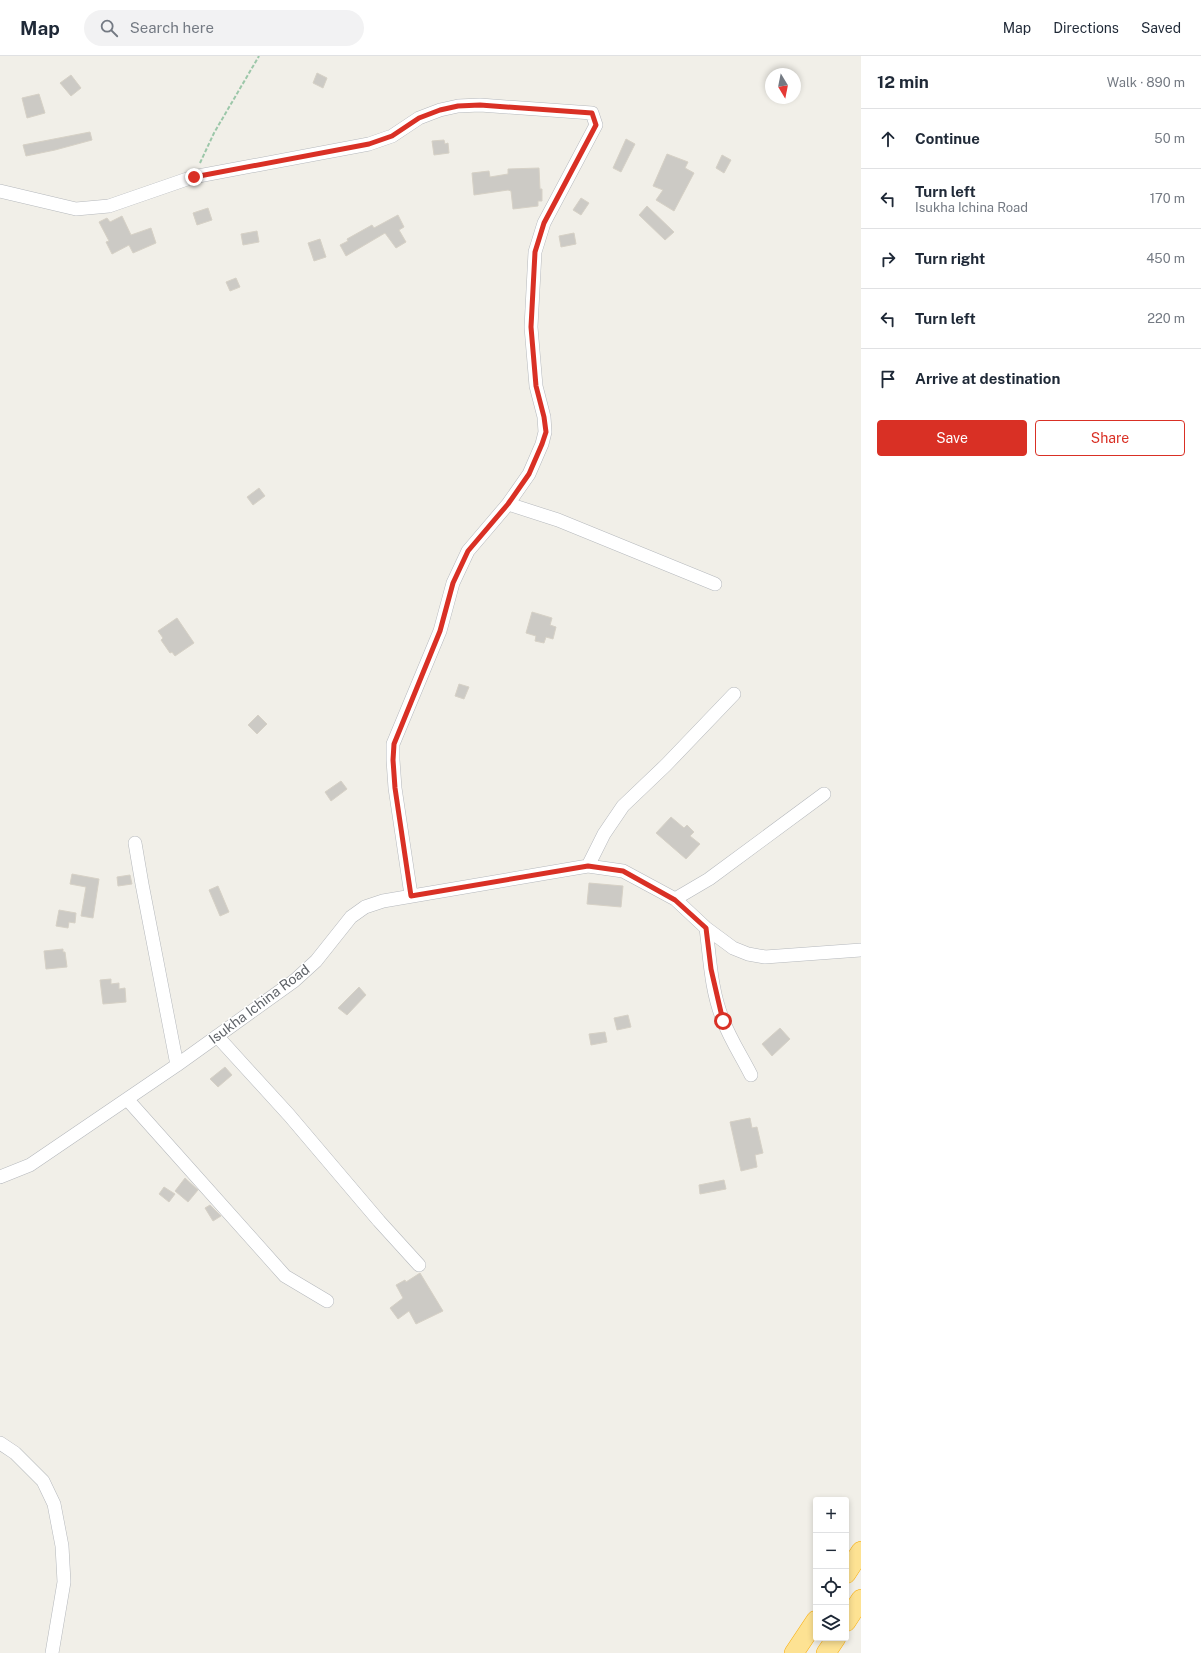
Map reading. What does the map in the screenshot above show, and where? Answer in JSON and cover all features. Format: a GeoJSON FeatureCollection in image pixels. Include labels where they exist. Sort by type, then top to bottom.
{"type":"FeatureCollection","features":[{"type":"Feature","properties":{"kind":"highway"},"geometry":{"type":"LineString","coordinates":[[849,1569],[861,1551]]}},
{"type":"Feature","properties":{"kind":"highway"},"geometry":{"type":"LineString","coordinates":[[849,1617],[861,1599]]}},
{"type":"Feature","properties":{"kind":"highway"},"geometry":{"type":"LineString","coordinates":[[794,1653],[813,1624]]}},
{"type":"Feature","properties":{"kind":"highway"},"geometry":{"type":"LineString","coordinates":[[826,1653],[834,1641]]}},
{"type":"Feature","properties":{"kind":"street"},"geometry":{"type":"LineString","coordinates":[[0,191],[76,209],[109,206],[194,177],[369,144],[392,136],[419,118],[440,110],[458,106],[480,105],[592,113],[596,125],[544,223],[535,252],[531,327],[536,386],[544,417],[546,432],[529,474],[508,504],[468,551],[453,583],[440,631],[394,744],[393,760],[395,788],[411,896]]}},
{"type":"Feature","properties":{"kind":"street"},"geometry":{"type":"LineString","coordinates":[[508,504],[558,520],[715,584]]}},
{"type":"Feature","properties":{"kind":"street"},"geometry":{"type":"LineString","coordinates":[[588,866],[604,834],[623,806],[734,694]]}},
{"type":"Feature","properties":{"kind":"street"},"geometry":{"type":"LineString","coordinates":[[675,900],[709,879],[824,794]]}},
{"type":"Feature","properties":{"kind":"street"},"geometry":{"type":"LineString","coordinates":[[135,843],[177,1065]]}},
{"type":"Feature","properties":{"kind":"street","name":"Isukha Ichina Road"},"geometry":{"type":"LineString","coordinates":[[0,1177],[30,1165],[177,1065],[294,980],[316,962],[351,916],[365,907],[411,896],[588,866],[623,871],[675,900],[706,928],[733,948],[748,954],[765,957],[861,950]]}},
{"type":"Feature","properties":{"kind":"street"},"geometry":{"type":"LineString","coordinates":[[706,928],[711,969],[719,1010],[723,1021],[751,1075]]}},
{"type":"Feature","properties":{"kind":"street"},"geometry":{"type":"LineString","coordinates":[[217,1036],[289,1115],[379,1221],[419,1265]]}},
{"type":"Feature","properties":{"kind":"street"},"geometry":{"type":"LineString","coordinates":[[127,1099],[285,1276],[327,1301]]}},
{"type":"Feature","properties":{"kind":"street"},"geometry":{"type":"LineString","coordinates":[[0,1443],[16,1453],[43,1481],[54,1504],[62,1546],[64,1582],[52,1653]]}},
{"type":"Feature","properties":{"kind":"path"},"geometry":{"type":"LineString","coordinates":[[194,177],[214,133],[260,56]]}},
{"type":"Feature","properties":{"kind":"building"},"geometry":{"type":"Polygon","coordinates":[[[317,73],[327,78],[323,88],[313,83],[317,73]]]}},
{"type":"Feature","properties":{"kind":"building"},"geometry":{"type":"Polygon","coordinates":[[[71,75],[81,88],[71,96],[60,83],[71,75]]]}},
{"type":"Feature","properties":{"kind":"building"},"geometry":{"type":"Polygon","coordinates":[[[39,94],[45,113],[27,118],[22,98],[39,94]]]}},
{"type":"Feature","properties":{"kind":"building"},"geometry":{"type":"Polygon","coordinates":[[[90,132],[92,140],[26,156],[23,145],[90,132]]]}},
{"type":"Feature","properties":{"kind":"building"},"geometry":{"type":"Polygon","coordinates":[[[626,139],[635,144],[621,172],[613,168],[626,139]]]}},
{"type":"Feature","properties":{"kind":"building"},"geometry":{"type":"Polygon","coordinates":[[[444,140],[445,144],[448,143],[449,153],[434,155],[432,141],[444,140]]]}},
{"type":"Feature","properties":{"kind":"building"},"geometry":{"type":"Polygon","coordinates":[[[667,154],[688,162],[685,168],[694,173],[674,211],[656,200],[663,190],[653,186],[667,154]]]}},
{"type":"Feature","properties":{"kind":"building"},"geometry":{"type":"Polygon","coordinates":[[[722,155],[731,160],[724,173],[716,168],[722,155]]]}},
{"type":"Feature","properties":{"kind":"building"},"geometry":{"type":"Polygon","coordinates":[[[539,168],[542,201],[538,201],[538,206],[513,209],[511,191],[508,190],[474,195],[472,173],[489,171],[490,177],[508,174],[508,169],[539,168]]]}},
{"type":"Feature","properties":{"kind":"building"},"geometry":{"type":"Polygon","coordinates":[[[581,198],[589,203],[581,215],[573,210],[581,198]]]}},
{"type":"Feature","properties":{"kind":"building"},"geometry":{"type":"Polygon","coordinates":[[[647,206],[674,232],[665,240],[639,215],[647,206]]]}},
{"type":"Feature","properties":{"kind":"building"},"geometry":{"type":"Polygon","coordinates":[[[208,208],[212,220],[197,225],[193,213],[208,208]]]}},
{"type":"Feature","properties":{"kind":"building"},"geometry":{"type":"Polygon","coordinates":[[[398,215],[404,227],[399,230],[406,242],[396,248],[385,233],[346,256],[340,245],[348,241],[347,239],[372,225],[374,228],[398,215]]]}},
{"type":"Feature","properties":{"kind":"building"},"geometry":{"type":"Polygon","coordinates":[[[122,216],[131,235],[151,228],[156,243],[133,253],[129,245],[112,254],[106,242],[109,241],[99,222],[107,218],[110,222],[122,216]]]}},
{"type":"Feature","properties":{"kind":"building"},"geometry":{"type":"Polygon","coordinates":[[[257,231],[259,242],[243,245],[241,234],[257,231]]]}},
{"type":"Feature","properties":{"kind":"building"},"geometry":{"type":"Polygon","coordinates":[[[574,233],[576,244],[561,247],[559,236],[574,233]]]}},
{"type":"Feature","properties":{"kind":"building"},"geometry":{"type":"Polygon","coordinates":[[[320,239],[326,257],[314,261],[308,243],[320,239]]]}},
{"type":"Feature","properties":{"kind":"building"},"geometry":{"type":"Polygon","coordinates":[[[236,278],[240,287],[230,291],[226,282],[236,278]]]}},
{"type":"Feature","properties":{"kind":"building"},"geometry":{"type":"Polygon","coordinates":[[[259,488],[265,496],[253,505],[247,497],[259,488]]]}},
{"type":"Feature","properties":{"kind":"building"},"geometry":{"type":"Polygon","coordinates":[[[532,612],[552,618],[550,625],[556,627],[553,639],[546,637],[544,643],[535,641],[536,636],[526,633],[532,612]]]}},
{"type":"Feature","properties":{"kind":"building"},"geometry":{"type":"Polygon","coordinates":[[[177,618],[194,643],[175,656],[172,652],[170,653],[161,640],[163,638],[158,631],[177,618]]]}},
{"type":"Feature","properties":{"kind":"building"},"geometry":{"type":"Polygon","coordinates":[[[459,684],[469,687],[464,699],[455,696],[459,684]]]}},
{"type":"Feature","properties":{"kind":"building"},"geometry":{"type":"Polygon","coordinates":[[[258,715],[267,724],[257,734],[248,725],[258,715]]]}},
{"type":"Feature","properties":{"kind":"building"},"geometry":{"type":"Polygon","coordinates":[[[341,781],[347,789],[331,801],[325,792],[341,781]]]}},
{"type":"Feature","properties":{"kind":"building"},"geometry":{"type":"Polygon","coordinates":[[[671,817],[684,828],[687,825],[694,832],[690,836],[700,844],[686,859],[656,833],[671,817]]]}},
{"type":"Feature","properties":{"kind":"building"},"geometry":{"type":"Polygon","coordinates":[[[72,874],[99,879],[93,918],[81,916],[86,887],[70,884],[72,874]]]}},
{"type":"Feature","properties":{"kind":"building"},"geometry":{"type":"Polygon","coordinates":[[[130,875],[132,884],[118,886],[117,877],[130,875]]]}},
{"type":"Feature","properties":{"kind":"building"},"geometry":{"type":"Polygon","coordinates":[[[589,883],[623,886],[621,907],[587,904],[589,883]]]}},
{"type":"Feature","properties":{"kind":"building"},"geometry":{"type":"Polygon","coordinates":[[[218,886],[229,912],[220,916],[209,890],[218,886]]]}},
{"type":"Feature","properties":{"kind":"building"},"geometry":{"type":"Polygon","coordinates":[[[59,910],[76,913],[75,923],[69,922],[68,928],[56,926],[59,910]]]}},
{"type":"Feature","properties":{"kind":"building"},"geometry":{"type":"Polygon","coordinates":[[[63,949],[63,952],[65,952],[67,967],[46,969],[44,951],[63,949]]]}},
{"type":"Feature","properties":{"kind":"building"},"geometry":{"type":"Polygon","coordinates":[[[111,979],[111,984],[119,983],[119,989],[125,988],[126,1002],[103,1004],[100,980],[111,979]]]}},
{"type":"Feature","properties":{"kind":"building"},"geometry":{"type":"Polygon","coordinates":[[[359,987],[366,995],[347,1015],[338,1008],[359,987]]]}},
{"type":"Feature","properties":{"kind":"building"},"geometry":{"type":"Polygon","coordinates":[[[628,1015],[631,1027],[617,1030],[614,1018],[628,1015]]]}},
{"type":"Feature","properties":{"kind":"building"},"geometry":{"type":"Polygon","coordinates":[[[780,1028],[790,1039],[772,1056],[762,1044],[780,1028]]]}},
{"type":"Feature","properties":{"kind":"building"},"geometry":{"type":"Polygon","coordinates":[[[605,1032],[607,1042],[591,1045],[589,1034],[605,1032]]]}},
{"type":"Feature","properties":{"kind":"building"},"geometry":{"type":"Polygon","coordinates":[[[225,1067],[232,1075],[218,1087],[210,1079],[225,1067]]]}},
{"type":"Feature","properties":{"kind":"building"},"geometry":{"type":"Polygon","coordinates":[[[750,1118],[752,1128],[757,1127],[763,1153],[755,1155],[757,1167],[741,1171],[730,1122],[750,1118]]]}},
{"type":"Feature","properties":{"kind":"building"},"geometry":{"type":"Polygon","coordinates":[[[185,1178],[198,1190],[188,1202],[175,1191],[185,1178]]]}},
{"type":"Feature","properties":{"kind":"building"},"geometry":{"type":"Polygon","coordinates":[[[724,1180],[726,1189],[700,1194],[699,1185],[724,1180]]]}},
{"type":"Feature","properties":{"kind":"building"},"geometry":{"type":"Polygon","coordinates":[[[164,1187],[175,1194],[169,1202],[159,1194],[164,1187]]]}},
{"type":"Feature","properties":{"kind":"building"},"geometry":{"type":"Polygon","coordinates":[[[210,1205],[221,1216],[213,1221],[205,1208],[210,1205]]]}},
{"type":"Feature","properties":{"kind":"building"},"geometry":{"type":"Polygon","coordinates":[[[420,1273],[443,1311],[416,1324],[409,1311],[398,1319],[390,1308],[403,1298],[396,1285],[405,1280],[406,1282],[420,1273]]]}},
{"type":"Feature","properties":{"kind":"route"},"geometry":{"type":"LineString","coordinates":[[194,177],[369,144],[392,136],[419,118],[440,110],[458,106],[480,105],[592,113],[596,125],[544,223],[535,252],[531,327],[536,386],[544,417],[546,432],[529,474],[508,504],[468,551],[453,583],[440,631],[394,744],[393,760],[395,788],[411,896],[545,874],[574,867],[603,867],[623,871],[675,900],[706,928],[711,969],[719,1010],[723,1021]]}}]}
